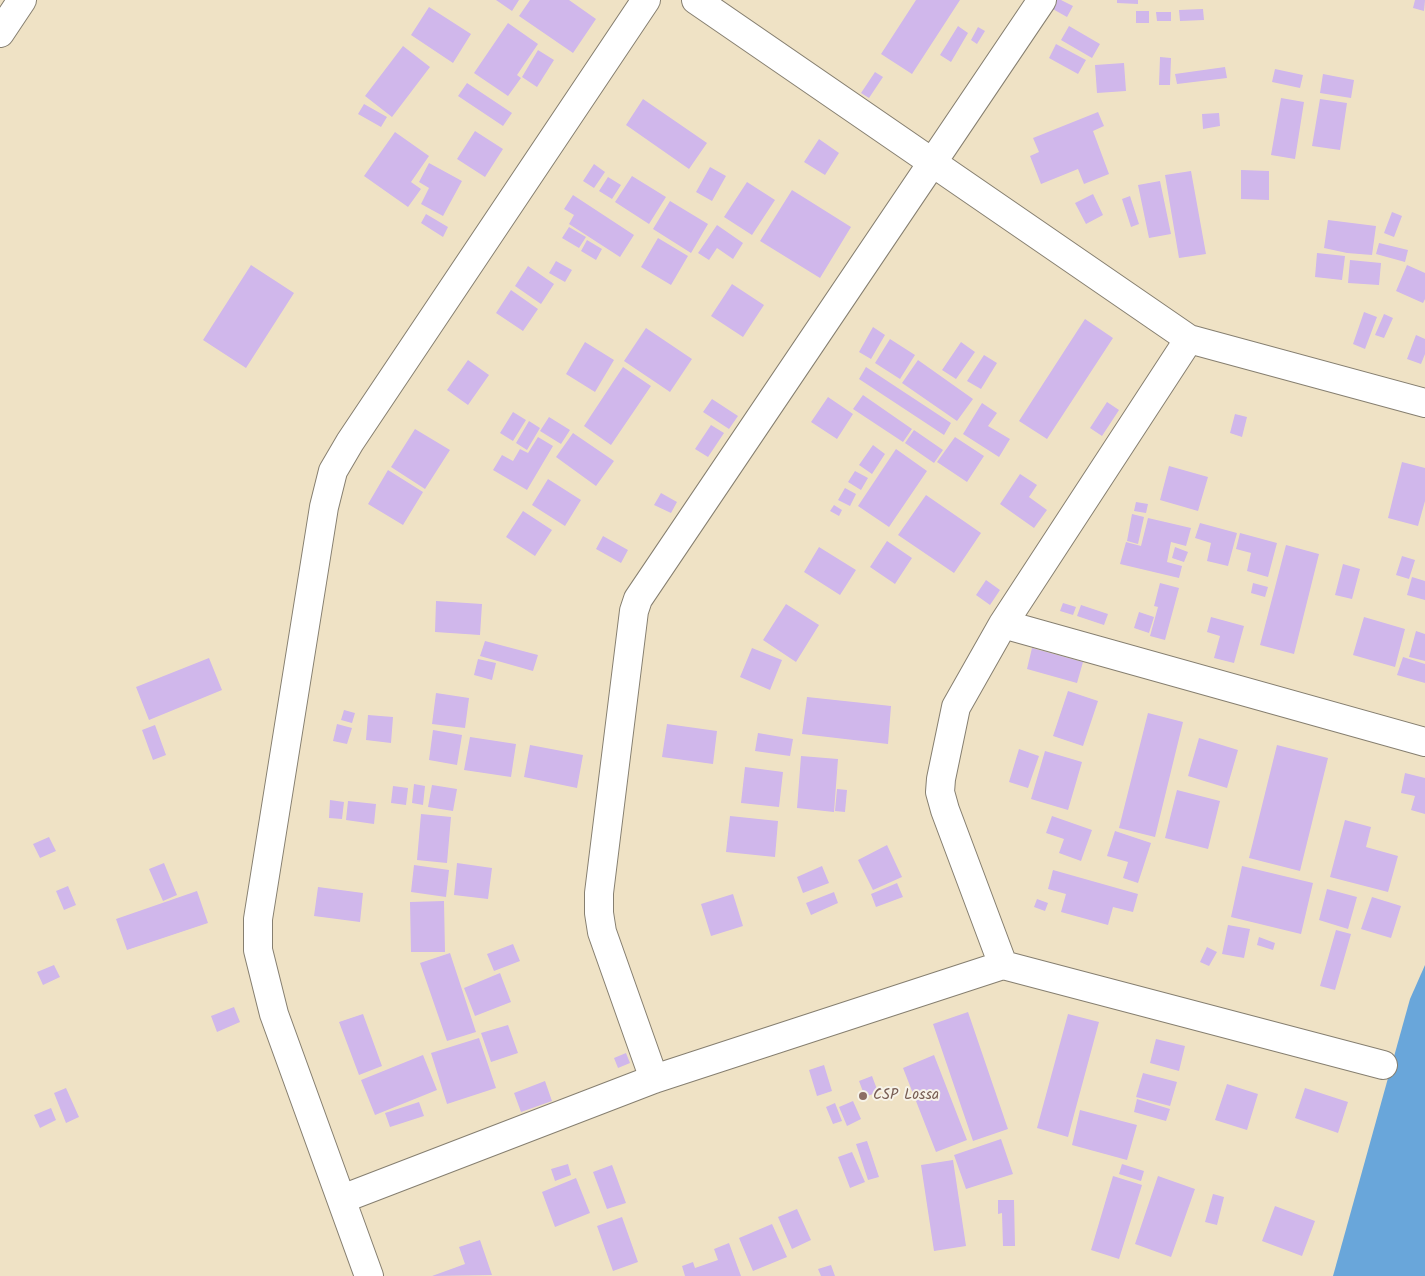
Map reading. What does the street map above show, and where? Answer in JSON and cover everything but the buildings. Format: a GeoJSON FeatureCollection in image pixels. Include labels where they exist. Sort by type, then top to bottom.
{"type":"FeatureCollection","features":[{"type":"Feature","properties":{"kind":"street"},"geometry":{"type":"LineString","coordinates":[[0,33],[22,0]]}},
{"type":"Feature","properties":{"kind":"street"},"geometry":{"type":"LineString","coordinates":[[369,1276],[274,1014],[258,950],[258,919],[324,507],[333,470],[350,442],[646,0]]}},
{"type":"Feature","properties":{"kind":"street"},"geometry":{"type":"LineString","coordinates":[[696,0],[1189,339],[1425,403]]}},
{"type":"Feature","properties":{"kind":"street"},"geometry":{"type":"LineString","coordinates":[[654,1079],[602,932],[599,913],[600,884],[633,621],[638,599],[1042,0]]}},
{"type":"Feature","properties":{"kind":"street"},"geometry":{"type":"LineString","coordinates":[[1003,964],[940,792],[940,779],[956,708],[1003,624],[1189,339]]}},
{"type":"Feature","properties":{"kind":"street"},"geometry":{"type":"LineString","coordinates":[[1003,624],[1425,742]]}},
{"type":"Feature","properties":{"kind":"street"},"geometry":{"type":"LineString","coordinates":[[342,1199],[654,1079],[1003,964],[1383,1065]]}},
{"type":"Feature","properties":{"kind":"water"},"geometry":{"type":"Polygon","coordinates":[[[1425,965],[1425,1276],[1333,1276],[1410,999],[1425,965]]]}},
{"type":"Feature","properties":{"kind":"place","name":"CSP Lossa"},"geometry":{"type":"Point","coordinates":[863,1096]}}]}
